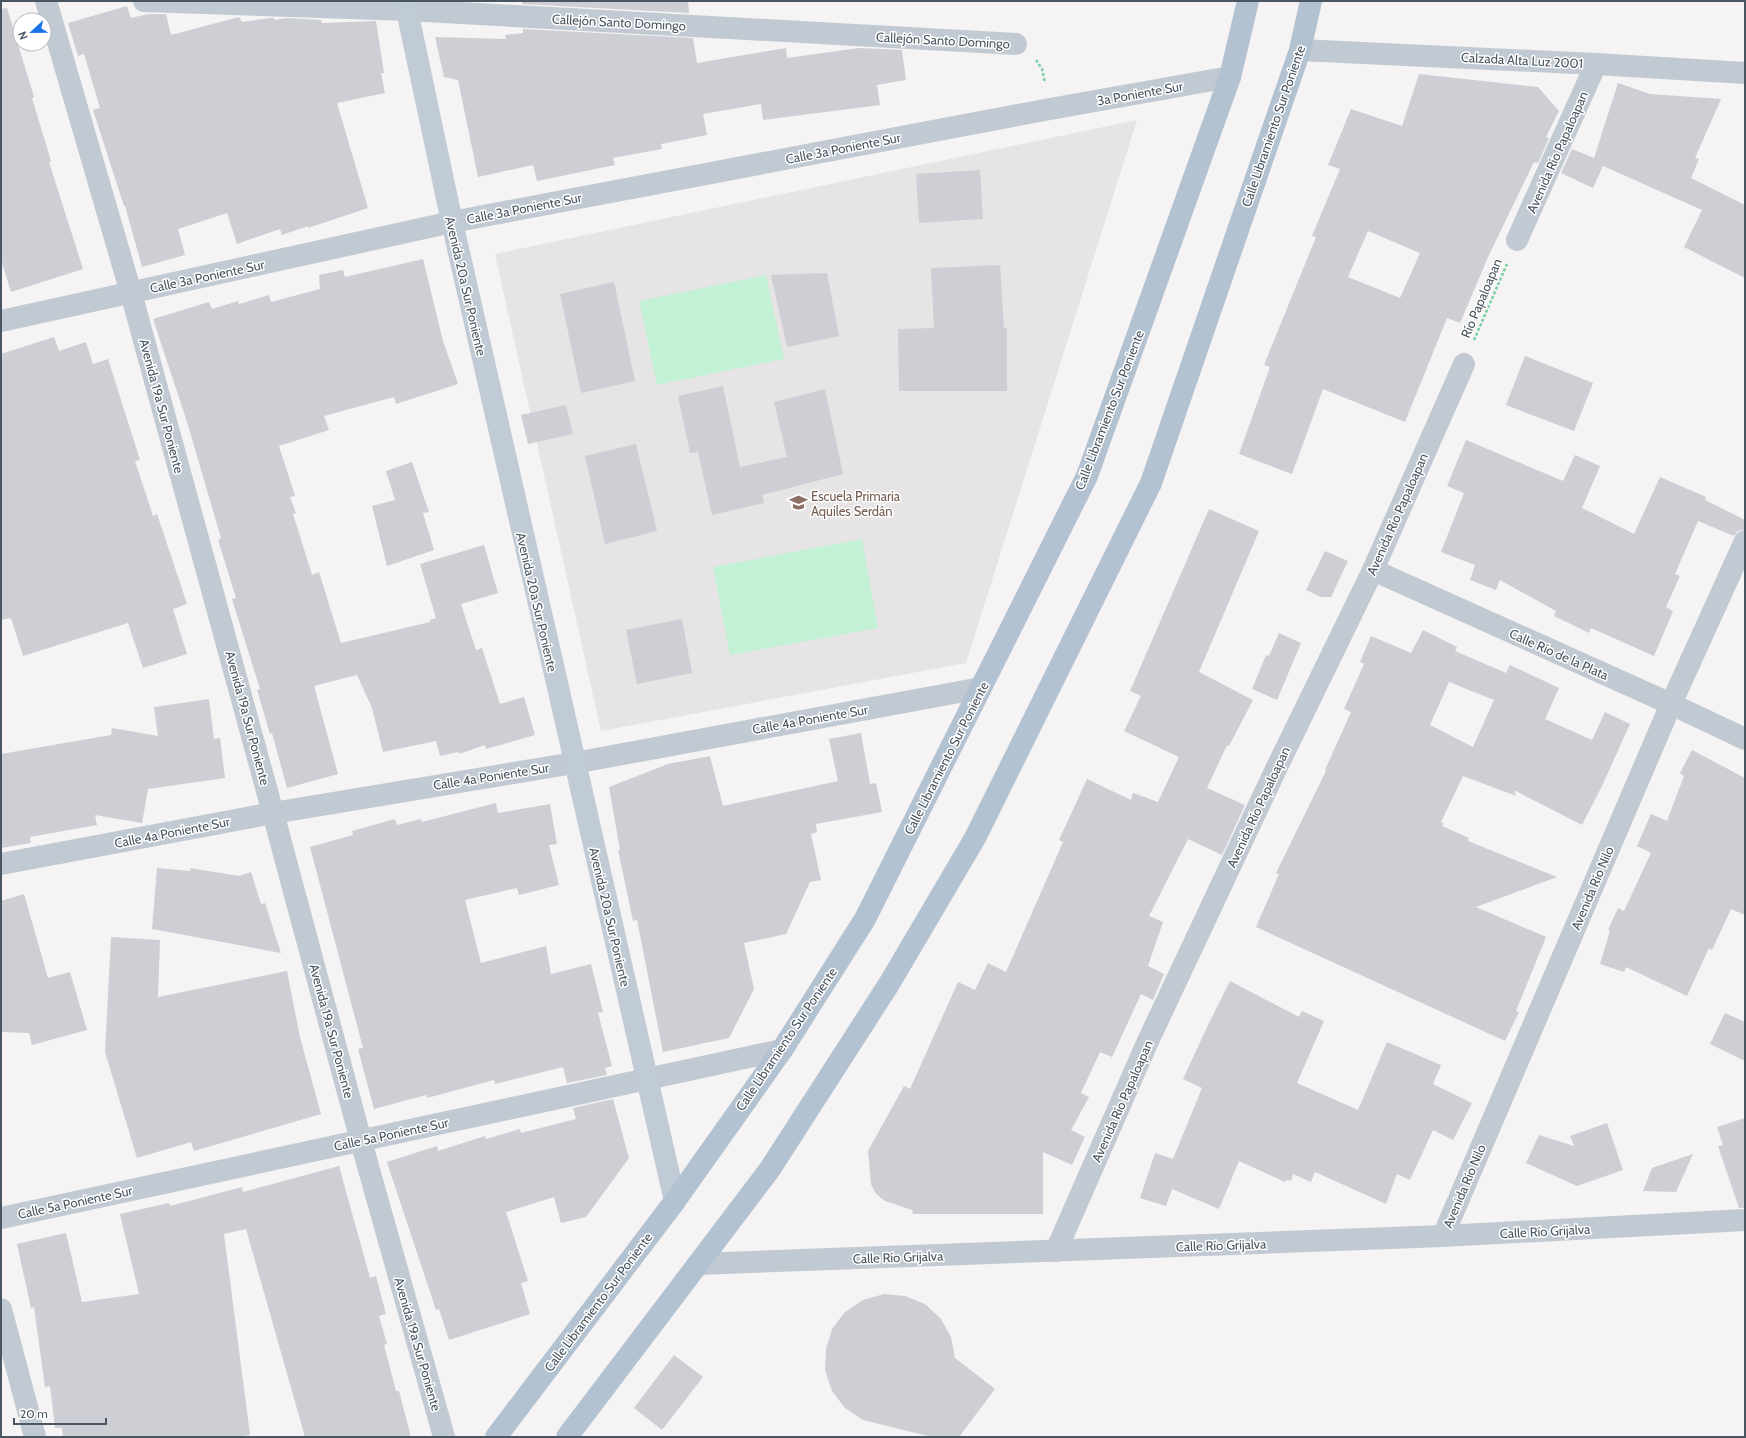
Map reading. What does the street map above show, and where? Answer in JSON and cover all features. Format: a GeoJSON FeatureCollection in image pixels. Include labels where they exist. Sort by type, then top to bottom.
{"type":"FeatureCollection","features":[{"type":"Feature","properties":{"kind":"main road","name":"Calle Libramiento Sur Poniente"},"geometry":{"type":"LineString","coordinates":[[496,1437],[675,1201],[782,1050],[865,919],[1086,476],[1230,77],[1248,1]]}},
{"type":"Feature","properties":{"kind":"main road","name":"Calle Libramiento Sur Poniente"},"geometry":{"type":"LineString","coordinates":[[567,1437],[770,1169],[889,984],[975,838],[1151,483],[1300,50],[1311,1]]}},
{"type":"Feature","properties":{"kind":"street","name":"Avenida 19a Sur Poniente"},"geometry":{"type":"LineString","coordinates":[[46,1],[131,293],[361,1141],[444,1437]]}},
{"type":"Feature","properties":{"kind":"street","name":"Callejón Santo Domingo"},"geometry":{"type":"LineString","coordinates":[[144,1],[406,6],[1016,44]]}},
{"type":"Feature","properties":{"kind":"street","name":"Avenida 20a Sur Poniente"},"geometry":{"type":"LineString","coordinates":[[406,6],[452,222],[675,1201]]}},
{"type":"Feature","properties":{"kind":"street","name":"Calzada Alta Luz 2001"},"geometry":{"type":"LineString","coordinates":[[1300,50],[1596,64],[1745,73]]}},
{"type":"Feature","properties":{"kind":"street","name":"Avenida Río Papaloapan"},"geometry":{"type":"LineString","coordinates":[[1517,240],[1596,64]]}},
{"type":"Feature","properties":{"kind":"street","name":"3a Poniente Sur"},"geometry":{"type":"LineString","coordinates":[[1050,109],[1230,77]]}},
{"type":"Feature","properties":{"kind":"street","name":"Calle 3a Poniente Sur"},"geometry":{"type":"LineString","coordinates":[[1,321],[452,222],[1050,109]]}},
{"type":"Feature","properties":{"kind":"street","name":"Avenida Río Papaloapan"},"geometry":{"type":"LineString","coordinates":[[1056,1251],[1148,1041],[1276,769],[1373,570],[1464,364]]}},
{"type":"Feature","properties":{"kind":"street","name":"Avenida Río Nilo"},"geometry":{"type":"LineString","coordinates":[[1443,1236],[1671,704],[1745,541]]}},
{"type":"Feature","properties":{"kind":"street","name":"Calle Río de la Plata"},"geometry":{"type":"LineString","coordinates":[[1373,570],[1671,704],[1745,739]]}},
{"type":"Feature","properties":{"kind":"street","name":"Calle 4a Poniente Sur"},"geometry":{"type":"LineString","coordinates":[[1,864],[273,813],[574,762],[981,688]]}},
{"type":"Feature","properties":{"kind":"street","name":"Calle 5a Poniente Sur"},"geometry":{"type":"LineString","coordinates":[[1,1218],[782,1050]]}},
{"type":"Feature","properties":{"kind":"street","name":"Calle Río Grijalva"},"geometry":{"type":"LineString","coordinates":[[698,1264],[1443,1236],[1745,1220]]}},
{"type":"Feature","properties":{"kind":"street"},"geometry":{"type":"LineString","coordinates":[[1,1308],[35,1437]]}},
{"type":"Feature","properties":{"kind":"path","name":"Callejón Santo Domingo"},"geometry":{"type":"LineString","coordinates":[[1016,44],[1031,52],[1042,69],[1050,109]]}},
{"type":"Feature","properties":{"kind":"path","name":"Río Papaloapan"},"geometry":{"type":"LineString","coordinates":[[1464,364],[1517,240]]}},
{"type":"Feature","properties":{"kind":"shaded area"},"geometry":{"type":"Polygon","coordinates":[[[1137,120],[966,663],[601,731],[495,254],[1137,120]]]}},
{"type":"Feature","properties":{"kind":"green space"},"geometry":{"type":"Polygon","coordinates":[[[766,275],[784,359],[657,385],[639,301],[766,275]]]}},
{"type":"Feature","properties":{"kind":"green space"},"geometry":{"type":"Polygon","coordinates":[[[862,539],[878,628],[730,655],[713,567],[862,539]]]}},
{"type":"Feature","properties":{"kind":"building"},"geometry":{"type":"Polygon","coordinates":[[[522,1],[688,1],[689,13],[522,4],[522,1]]]}},
{"type":"Feature","properties":{"kind":"building"},"geometry":{"type":"Polygon","coordinates":[[[127,6],[131,18],[148,14],[166,14],[171,35],[239,17],[242,22],[270,18],[274,18],[275,20],[287,18],[321,20],[322,23],[376,21],[384,73],[381,73],[385,93],[337,103],[368,208],[308,228],[308,226],[282,235],[280,229],[237,244],[227,213],[178,229],[185,255],[142,267],[125,206],[93,110],[100,108],[84,54],[78,56],[68,23],[127,6]]]}},
{"type":"Feature","properties":{"kind":"building"},"geometry":{"type":"Polygon","coordinates":[[[7,8],[12,24],[12,52],[20,52],[34,97],[32,98],[51,161],[49,162],[83,269],[11,292],[1,260],[1,9],[7,8]]]}},
{"type":"Feature","properties":{"kind":"building"},"geometry":{"type":"Polygon","coordinates":[[[523,29],[693,38],[697,63],[786,48],[787,58],[859,48],[902,50],[906,80],[877,85],[880,105],[763,120],[761,104],[703,114],[707,135],[661,144],[662,149],[613,158],[615,165],[537,181],[533,165],[478,177],[458,80],[444,77],[435,37],[506,39],[505,35],[523,33],[523,29]]]}},
{"type":"Feature","properties":{"kind":"building"},"geometry":{"type":"Polygon","coordinates":[[[1419,74],[1538,87],[1559,111],[1546,137],[1549,138],[1538,163],[1534,162],[1489,255],[1460,323],[1447,318],[1405,422],[1323,389],[1292,474],[1239,454],[1270,367],[1264,365],[1316,237],[1312,236],[1340,169],[1328,165],[1351,109],[1402,126],[1419,74]],[[1368,231],[1348,277],[1400,298],[1420,253],[1368,231]]]}},
{"type":"Feature","properties":{"kind":"building"},"geometry":{"type":"Polygon","coordinates":[[[1618,83],[1650,94],[1721,99],[1695,158],[1699,159],[1691,178],[1745,205],[1745,278],[1684,247],[1702,210],[1603,166],[1593,188],[1561,173],[1572,149],[1594,158],[1618,83]]]}},
{"type":"Feature","properties":{"kind":"building"},"geometry":{"type":"Polygon","coordinates":[[[980,170],[983,219],[919,223],[916,174],[980,170]]]}},
{"type":"Feature","properties":{"kind":"building"},"geometry":{"type":"Polygon","coordinates":[[[423,259],[443,341],[458,384],[396,404],[394,397],[324,416],[329,430],[279,446],[295,496],[290,497],[296,513],[293,514],[312,575],[319,572],[341,643],[430,622],[430,620],[436,618],[420,564],[484,545],[498,593],[461,604],[476,650],[482,648],[500,704],[524,697],[535,735],[486,749],[485,745],[459,754],[459,752],[440,756],[436,741],[383,752],[372,708],[357,675],[314,686],[338,774],[287,788],[272,733],[270,734],[257,690],[260,689],[232,599],[236,598],[218,540],[221,538],[187,422],[153,319],[209,302],[212,309],[238,301],[239,304],[269,295],[271,302],[320,289],[319,275],[343,270],[345,277],[423,259]]]}},
{"type":"Feature","properties":{"kind":"building"},"geometry":{"type":"Polygon","coordinates":[[[1000,265],[1004,328],[1007,328],[1007,391],[899,391],[898,329],[934,328],[931,268],[1000,265]]]}},
{"type":"Feature","properties":{"kind":"building"},"geometry":{"type":"Polygon","coordinates":[[[827,273],[839,336],[787,347],[771,275],[827,273]]]}},
{"type":"Feature","properties":{"kind":"building"},"geometry":{"type":"Polygon","coordinates":[[[614,282],[635,381],[581,393],[560,294],[614,282]]]}},
{"type":"Feature","properties":{"kind":"building"},"geometry":{"type":"Polygon","coordinates":[[[54,337],[59,351],[86,342],[93,364],[108,359],[140,460],[135,461],[153,516],[157,514],[187,604],[173,609],[187,654],[143,668],[128,623],[23,656],[11,618],[1,620],[1,354],[54,337]]]}},
{"type":"Feature","properties":{"kind":"building"},"geometry":{"type":"Polygon","coordinates":[[[1525,356],[1593,383],[1574,431],[1506,405],[1525,356]]]}},
{"type":"Feature","properties":{"kind":"building"},"geometry":{"type":"Polygon","coordinates":[[[723,386],[740,467],[787,457],[774,402],[825,389],[843,474],[762,495],[764,503],[712,515],[698,452],[690,453],[678,396],[723,386]]]}},
{"type":"Feature","properties":{"kind":"building"},"geometry":{"type":"Polygon","coordinates":[[[566,405],[573,434],[528,444],[521,415],[566,405]]]}},
{"type":"Feature","properties":{"kind":"building"},"geometry":{"type":"Polygon","coordinates":[[[1466,440],[1563,481],[1575,455],[1600,466],[1582,508],[1634,534],[1660,477],[1706,497],[1705,500],[1745,520],[1745,529],[1738,531],[1734,536],[1698,521],[1675,574],[1680,576],[1666,607],[1673,611],[1654,656],[1591,628],[1589,633],[1554,616],[1556,611],[1500,580],[1496,590],[1470,580],[1475,565],[1441,552],[1464,493],[1447,486],[1466,440]]]}},
{"type":"Feature","properties":{"kind":"building"},"geometry":{"type":"Polygon","coordinates":[[[636,444],[657,531],[605,544],[585,456],[636,444]]]}},
{"type":"Feature","properties":{"kind":"building"},"geometry":{"type":"Polygon","coordinates":[[[412,462],[429,512],[423,513],[434,550],[387,566],[372,506],[395,500],[386,471],[412,462]]]}},
{"type":"Feature","properties":{"kind":"building"},"geometry":{"type":"Polygon","coordinates":[[[1209,509],[1259,531],[1199,672],[1253,700],[1229,746],[1227,745],[1207,788],[1245,805],[1222,855],[1188,839],[1149,916],[1163,922],[1148,966],[1164,974],[1153,1000],[1141,994],[1112,1057],[1100,1052],[1081,1093],[1089,1097],[1071,1130],[1085,1137],[1072,1165],[1043,1152],[1043,1214],[913,1214],[912,1210],[885,1201],[876,1194],[871,1184],[868,1151],[904,1086],[910,1089],[958,982],[975,990],[988,963],[1006,972],[1063,842],[1059,840],[1087,779],[1131,800],[1133,793],[1158,802],[1179,757],[1124,731],[1141,696],[1130,691],[1209,509]]]}},
{"type":"Feature","properties":{"kind":"building"},"geometry":{"type":"Polygon","coordinates":[[[1325,551],[1348,561],[1331,597],[1321,597],[1306,590],[1325,551]]]}},
{"type":"Feature","properties":{"kind":"building"},"geometry":{"type":"Polygon","coordinates":[[[682,619],[692,673],[637,684],[626,630],[682,619]]]}},
{"type":"Feature","properties":{"kind":"building"},"geometry":{"type":"Polygon","coordinates":[[[1423,630],[1457,647],[1455,651],[1506,673],[1510,665],[1559,688],[1545,719],[1592,740],[1605,712],[1630,724],[1602,786],[1582,825],[1514,790],[1516,796],[1463,776],[1441,822],[1444,824],[1442,826],[1469,838],[1468,841],[1557,877],[1476,907],[1546,937],[1516,1011],[1519,1012],[1505,1041],[1256,927],[1279,874],[1276,873],[1326,771],[1325,770],[1351,712],[1344,709],[1364,664],[1360,662],[1371,636],[1411,653],[1423,630]],[[1449,682],[1430,725],[1473,747],[1494,700],[1449,682]]]}},
{"type":"Feature","properties":{"kind":"building"},"geometry":{"type":"Polygon","coordinates":[[[1279,633],[1301,643],[1277,700],[1252,689],[1266,655],[1269,656],[1279,633]]]}},
{"type":"Feature","properties":{"kind":"building"},"geometry":{"type":"Polygon","coordinates":[[[209,699],[214,739],[220,738],[225,778],[148,789],[142,823],[95,815],[97,825],[30,837],[31,843],[1,848],[1,754],[111,735],[112,728],[158,736],[154,707],[209,699]]]}},
{"type":"Feature","properties":{"kind":"building"},"geometry":{"type":"Polygon","coordinates":[[[861,733],[870,784],[876,783],[882,812],[816,824],[817,832],[811,834],[821,880],[810,882],[786,934],[744,943],[754,989],[729,1038],[663,1052],[637,920],[633,921],[618,850],[620,850],[609,787],[668,764],[710,756],[723,806],[838,781],[829,739],[861,733]]]}},
{"type":"Feature","properties":{"kind":"building"},"geometry":{"type":"Polygon","coordinates":[[[1692,750],[1745,778],[1745,915],[1731,909],[1712,950],[1709,948],[1687,996],[1626,967],[1624,972],[1600,964],[1610,931],[1608,930],[1618,908],[1624,911],[1651,853],[1637,846],[1651,814],[1667,821],[1684,776],[1680,773],[1692,750]]]}},
{"type":"Feature","properties":{"kind":"building"},"geometry":{"type":"Polygon","coordinates":[[[496,803],[498,813],[550,804],[557,844],[549,845],[559,885],[519,895],[517,888],[465,900],[481,963],[546,946],[551,974],[591,964],[603,1012],[598,1013],[612,1066],[605,1068],[607,1075],[567,1083],[563,1067],[495,1084],[494,1080],[427,1098],[426,1095],[374,1109],[358,1049],[363,1048],[310,847],[353,835],[352,831],[395,819],[397,825],[421,819],[422,822],[496,803]]]}},
{"type":"Feature","properties":{"kind":"building"},"geometry":{"type":"Polygon","coordinates":[[[157,868],[190,871],[190,868],[239,876],[251,872],[261,904],[265,903],[281,953],[152,929],[157,868]]]}},
{"type":"Feature","properties":{"kind":"building"},"geometry":{"type":"Polygon","coordinates":[[[24,894],[48,978],[70,972],[87,1030],[32,1045],[29,1033],[1,1032],[1,901],[24,894]]]}},
{"type":"Feature","properties":{"kind":"building"},"geometry":{"type":"Polygon","coordinates":[[[111,937],[160,940],[158,997],[287,971],[300,1037],[321,1114],[194,1151],[191,1142],[137,1158],[105,1052],[111,937]]]}},
{"type":"Feature","properties":{"kind":"building"},"geometry":{"type":"Polygon","coordinates":[[[1230,981],[1299,1017],[1302,1011],[1324,1021],[1297,1083],[1358,1110],[1387,1042],[1441,1065],[1433,1084],[1472,1103],[1453,1140],[1433,1130],[1410,1180],[1397,1174],[1386,1204],[1315,1172],[1311,1182],[1293,1174],[1291,1181],[1287,1180],[1285,1182],[1239,1161],[1219,1209],[1172,1189],[1166,1206],[1140,1198],[1155,1153],[1173,1159],[1202,1088],[1183,1079],[1230,981]]]}},
{"type":"Feature","properties":{"kind":"building"},"geometry":{"type":"Polygon","coordinates":[[[1725,1013],[1745,1022],[1745,1061],[1710,1044],[1725,1013]]]}},
{"type":"Feature","properties":{"kind":"building"},"geometry":{"type":"Polygon","coordinates":[[[613,1099],[629,1158],[586,1217],[561,1223],[554,1197],[506,1212],[528,1281],[521,1283],[530,1314],[449,1340],[439,1309],[436,1310],[387,1162],[437,1146],[438,1151],[485,1136],[486,1139],[520,1129],[521,1133],[576,1119],[573,1108],[613,1099]]]}},
{"type":"Feature","properties":{"kind":"building"},"geometry":{"type":"Polygon","coordinates":[[[1745,1118],[1745,1208],[1739,1208],[1718,1146],[1723,1145],[1717,1127],[1745,1118]]]}},
{"type":"Feature","properties":{"kind":"building"},"geometry":{"type":"Polygon","coordinates":[[[1607,1123],[1623,1170],[1577,1186],[1526,1163],[1539,1135],[1574,1146],[1570,1136],[1607,1123]]]}},
{"type":"Feature","properties":{"kind":"building"},"geometry":{"type":"Polygon","coordinates":[[[1693,1154],[1676,1192],[1643,1191],[1652,1168],[1693,1154]]]}},
{"type":"Feature","properties":{"kind":"building"},"geometry":{"type":"Polygon","coordinates":[[[339,1166],[370,1278],[376,1276],[386,1314],[379,1316],[387,1344],[384,1345],[396,1391],[399,1391],[411,1437],[305,1437],[246,1229],[224,1234],[250,1435],[233,1437],[63,1437],[62,1428],[55,1428],[50,1386],[45,1387],[34,1307],[31,1308],[17,1244],[66,1233],[82,1302],[139,1294],[120,1214],[169,1203],[170,1206],[242,1187],[243,1192],[339,1166]]]}},
{"type":"Feature","properties":{"kind":"building"},"geometry":{"type":"Polygon","coordinates":[[[884,1294],[905,1296],[925,1304],[941,1319],[951,1337],[955,1358],[995,1389],[959,1437],[932,1437],[863,1420],[845,1408],[832,1391],[825,1370],[826,1349],[832,1329],[845,1312],[863,1300],[884,1294]]]}},
{"type":"Feature","properties":{"kind":"building"},"geometry":{"type":"Polygon","coordinates":[[[674,1355],[703,1377],[662,1430],[634,1408],[674,1355]]]}},
{"type":"Feature","properties":{"kind":"place","name":"Escuela Primaria Aquiles Serdán"},"geometry":{"type":"Point","coordinates":[798,503]}}]}
